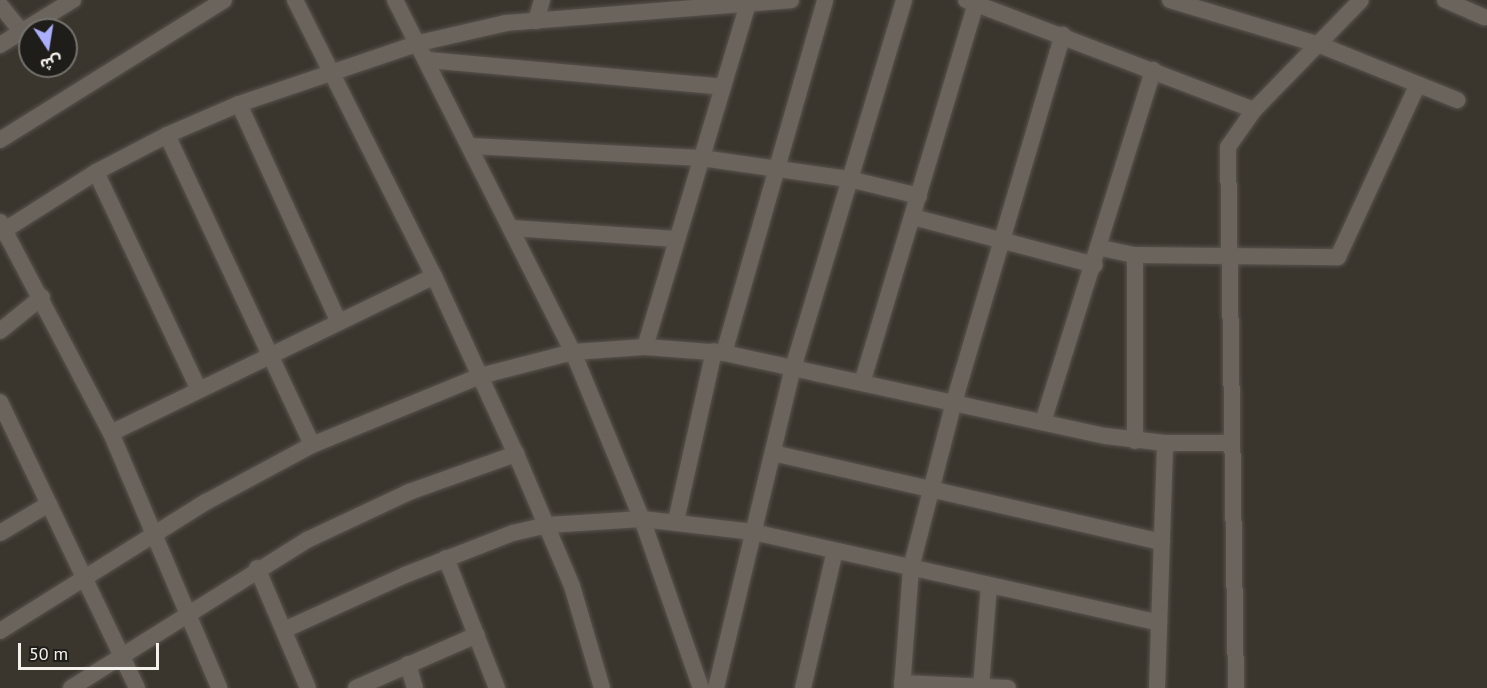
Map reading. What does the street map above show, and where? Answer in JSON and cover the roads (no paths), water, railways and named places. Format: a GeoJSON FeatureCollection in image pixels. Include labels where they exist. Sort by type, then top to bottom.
{"type":"FeatureCollection","features":[{"type":"Feature","properties":{"kind":"street"},"geometry":{"type":"LineString","coordinates":[[44,18],[73,0]]}},
{"type":"Feature","properties":{"kind":"street"},"geometry":{"type":"LineString","coordinates":[[0,140],[224,0]]}},
{"type":"Feature","properties":{"kind":"street"},"geometry":{"type":"LineString","coordinates":[[295,0],[333,70],[434,276],[548,525],[602,688]]}},
{"type":"Feature","properties":{"kind":"street"},"geometry":{"type":"LineString","coordinates":[[395,0],[429,60],[573,352],[642,519],[701,688]]}},
{"type":"Feature","properties":{"kind":"street"},"geometry":{"type":"LineString","coordinates":[[536,21],[542,0]]}},
{"type":"Feature","properties":{"kind":"street"},"geometry":{"type":"LineString","coordinates":[[219,688],[190,611],[111,433],[42,297],[1,228],[96,172],[167,135],[239,104],[333,70],[419,43],[477,28],[622,8],[790,0]]}},
{"type":"Feature","properties":{"kind":"street"},"geometry":{"type":"LineString","coordinates":[[675,521],[719,352],[777,169],[825,0]]}},
{"type":"Feature","properties":{"kind":"street"},"geometry":{"type":"LineString","coordinates":[[716,688],[793,368],[904,0]]}},
{"type":"Feature","properties":{"kind":"street"},"geometry":{"type":"LineString","coordinates":[[1170,0],[1320,45],[1417,86],[1457,100]]}},
{"type":"Feature","properties":{"kind":"street"},"geometry":{"type":"LineString","coordinates":[[1236,688],[1229,443],[1228,147],[1254,110],[1320,45],[1361,0]]}},
{"type":"Feature","properties":{"kind":"street"},"geometry":{"type":"LineString","coordinates":[[1445,0],[1484,17]]}},
{"type":"Feature","properties":{"kind":"street"},"geometry":{"type":"LineString","coordinates":[[862,382],[919,196],[973,1],[1254,110]]}},
{"type":"Feature","properties":{"kind":"street"},"geometry":{"type":"LineString","coordinates":[[645,347],[748,3]]}},
{"type":"Feature","properties":{"kind":"street"},"geometry":{"type":"LineString","coordinates":[[0,5],[18,27]]}},
{"type":"Feature","properties":{"kind":"street"},"geometry":{"type":"LineString","coordinates":[[0,45],[18,34]]}},
{"type":"Feature","properties":{"kind":"street"},"geometry":{"type":"LineString","coordinates":[[1008,688],[902,686],[911,568],[954,402],[1063,35]]}},
{"type":"Feature","properties":{"kind":"street"},"geometry":{"type":"LineString","coordinates":[[429,60],[723,87]]}},
{"type":"Feature","properties":{"kind":"street"},"geometry":{"type":"LineString","coordinates":[[1043,422],[1101,248],[1153,70]]}},
{"type":"Feature","properties":{"kind":"street"},"geometry":{"type":"LineString","coordinates":[[1101,248],[1135,255],[1230,258],[1338,257],[1417,86]]}},
{"type":"Feature","properties":{"kind":"street"},"geometry":{"type":"LineString","coordinates":[[239,104],[339,322]]}},
{"type":"Feature","properties":{"kind":"street"},"geometry":{"type":"LineString","coordinates":[[167,135],[312,445]]}},
{"type":"Feature","properties":{"kind":"street"},"geometry":{"type":"LineString","coordinates":[[472,146],[702,158],[849,179],[919,196]]}},
{"type":"Feature","properties":{"kind":"street"},"geometry":{"type":"LineString","coordinates":[[96,172],[199,390]]}},
{"type":"Feature","properties":{"kind":"street"},"geometry":{"type":"LineString","coordinates":[[912,217],[1095,266]]}},
{"type":"Feature","properties":{"kind":"street"},"geometry":{"type":"LineString","coordinates":[[512,228],[677,239]]}},
{"type":"Feature","properties":{"kind":"street"},"geometry":{"type":"LineString","coordinates":[[1135,255],[1135,441]]}},
{"type":"Feature","properties":{"kind":"street"},"geometry":{"type":"LineString","coordinates":[[111,433],[434,276]]}},
{"type":"Feature","properties":{"kind":"street"},"geometry":{"type":"LineString","coordinates":[[0,331],[42,297]]}},
{"type":"Feature","properties":{"kind":"street"},"geometry":{"type":"LineString","coordinates":[[0,631],[86,579],[155,533],[312,445],[480,376],[573,352],[645,347],[719,352],[1135,441],[1229,443]]}},
{"type":"Feature","properties":{"kind":"street"},"geometry":{"type":"LineString","coordinates":[[0,402],[137,688]]}},
{"type":"Feature","properties":{"kind":"street"},"geometry":{"type":"LineString","coordinates":[[1157,688],[1165,443]]}},
{"type":"Feature","properties":{"kind":"street"},"geometry":{"type":"LineString","coordinates":[[773,453],[1162,542]]}},
{"type":"Feature","properties":{"kind":"street"},"geometry":{"type":"LineString","coordinates":[[71,688],[257,568],[357,514],[516,454]]}},
{"type":"Feature","properties":{"kind":"street"},"geometry":{"type":"LineString","coordinates":[[0,533],[50,504]]}},
{"type":"Feature","properties":{"kind":"street"},"geometry":{"type":"LineString","coordinates":[[284,630],[446,558],[548,525],[642,519],[675,521],[753,532],[1159,623]]}},
{"type":"Feature","properties":{"kind":"street"},"geometry":{"type":"LineString","coordinates":[[803,688],[835,550]]}},
{"type":"Feature","properties":{"kind":"street"},"geometry":{"type":"LineString","coordinates":[[446,558],[497,688]]}},
{"type":"Feature","properties":{"kind":"street"},"geometry":{"type":"LineString","coordinates":[[257,568],[308,688]]}},
{"type":"Feature","properties":{"kind":"street"},"geometry":{"type":"LineString","coordinates":[[981,687],[989,585]]}},
{"type":"Feature","properties":{"kind":"street"},"geometry":{"type":"LineString","coordinates":[[356,688],[477,635]]}},
{"type":"Feature","properties":{"kind":"street"},"geometry":{"type":"LineString","coordinates":[[408,664],[415,688]]}}]}
